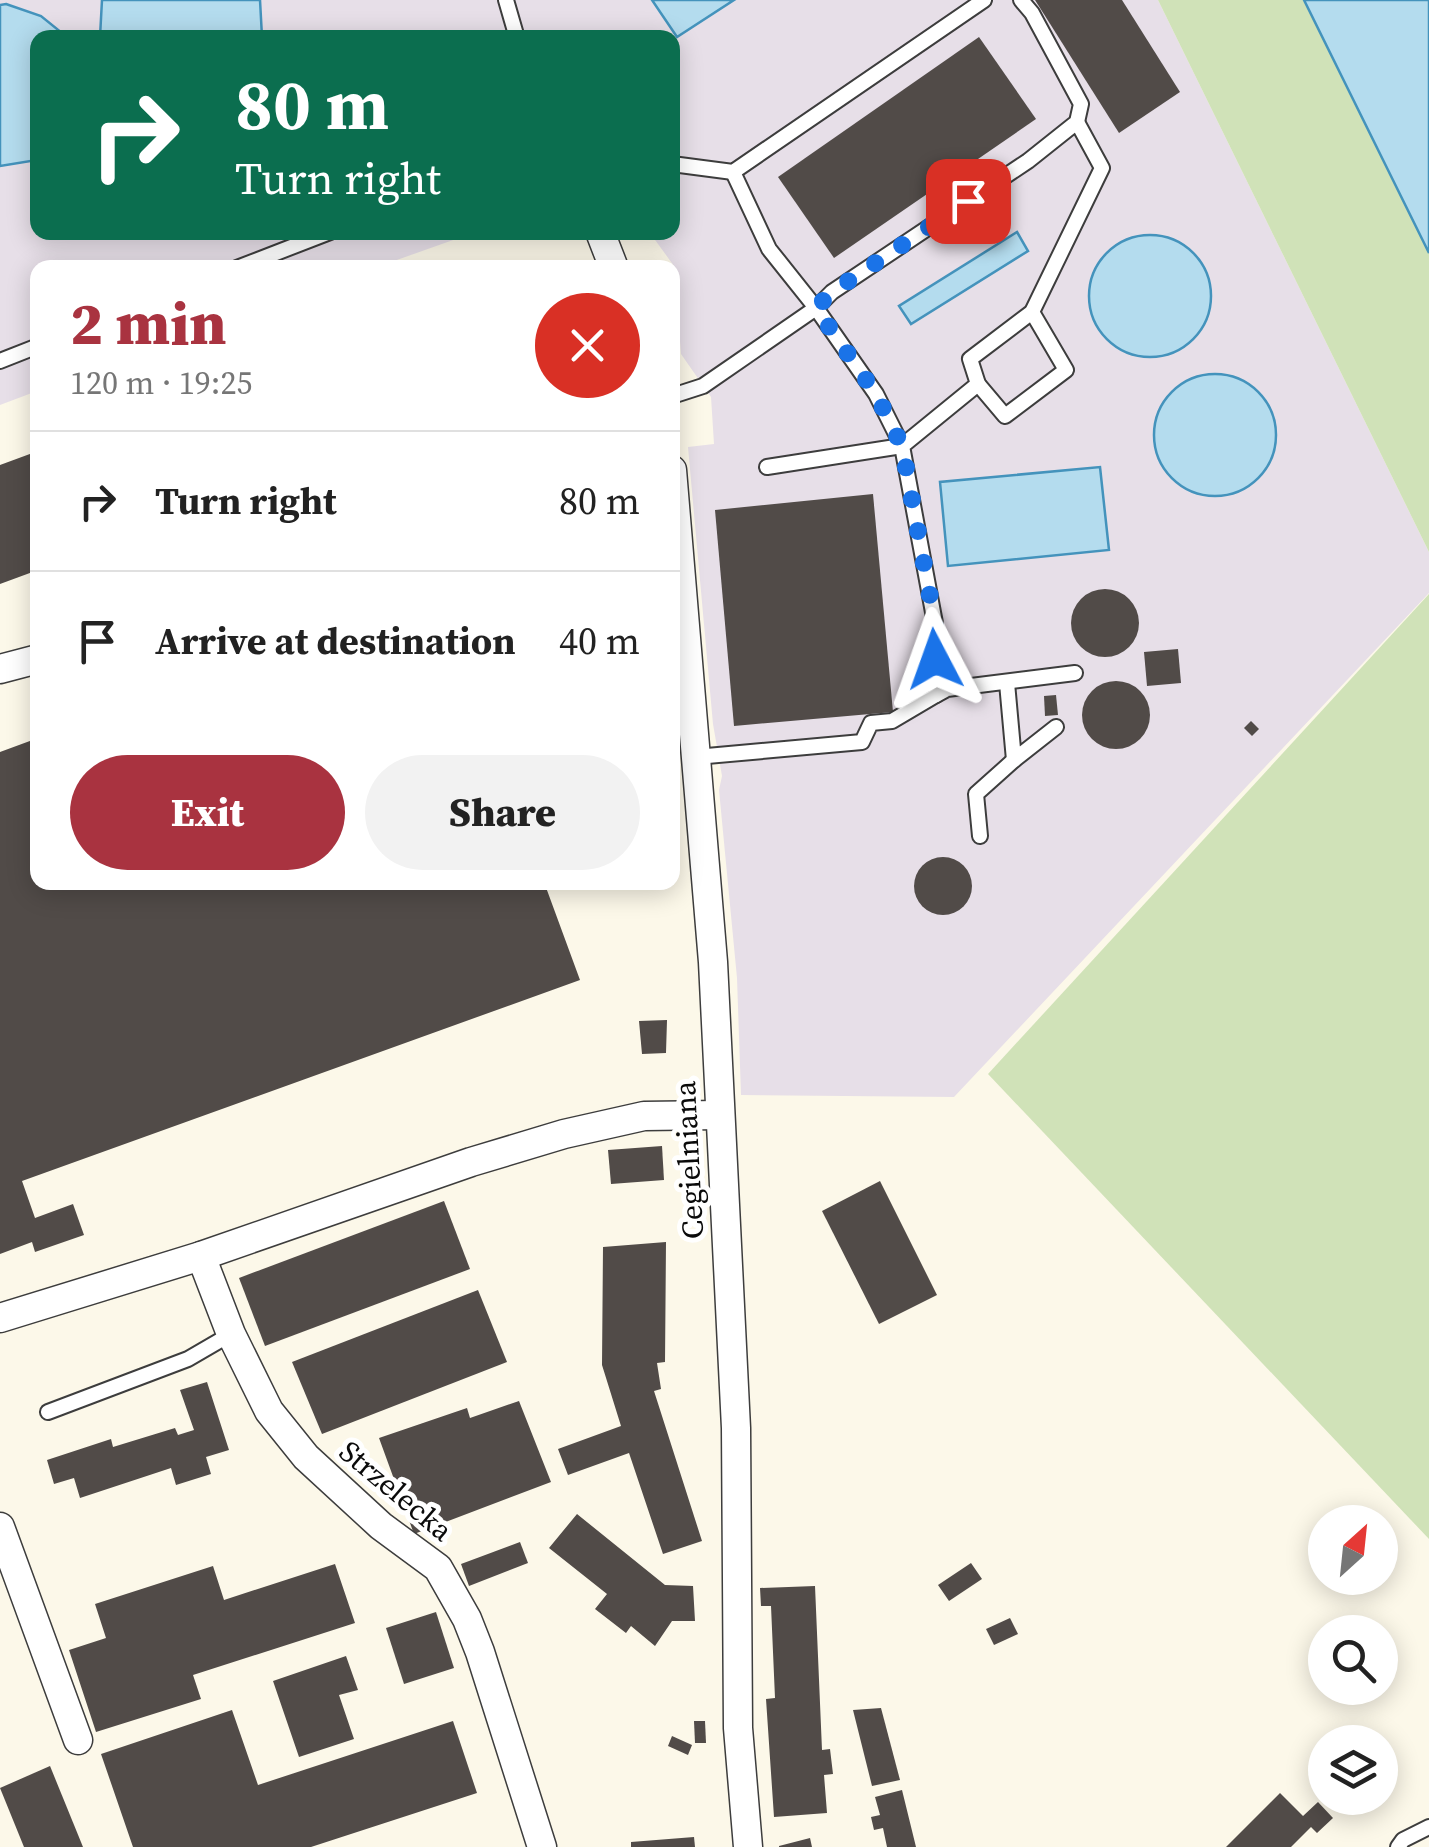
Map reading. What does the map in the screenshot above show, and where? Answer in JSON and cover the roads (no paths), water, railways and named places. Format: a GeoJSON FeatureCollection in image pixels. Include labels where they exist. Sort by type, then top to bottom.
{"type":"FeatureCollection","features":[{"type":"Feature","properties":{"kind":"street","name":"Cegielniana"},"geometry":{"type":"LineString","coordinates":[[680,592],[712,962],[736,1428],[738,1728],[748,1847]]}},
{"type":"Feature","properties":{"kind":"street"},"geometry":{"type":"LineString","coordinates":[[0,669],[30,661]]}},
{"type":"Feature","properties":{"kind":"street"},"geometry":{"type":"LineString","coordinates":[[0,1318],[201,1256],[470,1162],[564,1134],[644,1116],[719,1116]]}},
{"type":"Feature","properties":{"kind":"street","name":"Strzelecka"},"geometry":{"type":"LineString","coordinates":[[201,1256],[231,1334],[269,1410],[306,1457],[380,1526],[438,1568],[474,1636],[542,1847]]}},
{"type":"Feature","properties":{"kind":"street"},"geometry":{"type":"LineString","coordinates":[[0,1527],[78,1740]]}},
{"type":"Feature","properties":{"kind":"lane"},"geometry":{"type":"LineString","coordinates":[[506,0],[515,30]]}},
{"type":"Feature","properties":{"kind":"lane"},"geometry":{"type":"LineString","coordinates":[[680,165],[733,172],[984,0]]}},
{"type":"Feature","properties":{"kind":"lane"},"geometry":{"type":"LineString","coordinates":[[680,393],[703,386],[816,308],[832,292],[1028,162],[1077,122],[1081,104],[1032,13],[1021,0]]}},
{"type":"Feature","properties":{"kind":"lane"},"geometry":{"type":"LineString","coordinates":[[1032,312],[1066,370],[1005,416],[978,384],[970,359],[1032,312],[1102,168],[1077,122]]}},
{"type":"Feature","properties":{"kind":"lane"},"geometry":{"type":"LineString","coordinates":[[733,172],[768,249],[816,308],[876,394],[902,446],[935,623],[936,695]]}},
{"type":"Feature","properties":{"kind":"lane"},"geometry":{"type":"LineString","coordinates":[[258,260],[309,240]]}},
{"type":"Feature","properties":{"kind":"lane"},"geometry":{"type":"LineString","coordinates":[[0,361],[30,349]]}},
{"type":"Feature","properties":{"kind":"lane"},"geometry":{"type":"LineString","coordinates":[[767,467],[902,446],[978,384]]}},
{"type":"Feature","properties":{"kind":"lane"},"geometry":{"type":"LineString","coordinates":[[696,757],[862,742],[871,724],[892,720],[947,690],[1075,673]]}},
{"type":"Feature","properties":{"kind":"lane"},"geometry":{"type":"LineString","coordinates":[[1007,683],[1014,760]]}},
{"type":"Feature","properties":{"kind":"lane"},"geometry":{"type":"LineString","coordinates":[[980,836],[976,794],[1056,727]]}},
{"type":"Feature","properties":{"kind":"lane"},"geometry":{"type":"LineString","coordinates":[[48,1412],[188,1359],[231,1334]]}},
{"type":"Feature","properties":{"kind":"lane"},"geometry":{"type":"LineString","coordinates":[[1398,1847],[1429,1827]]}},
{"type":"Feature","properties":{"kind":"water"},"geometry":{"type":"Polygon","coordinates":[[[102,0],[260,0],[262,30],[100,30],[102,0]]]}},
{"type":"Feature","properties":{"kind":"water"},"geometry":{"type":"Polygon","coordinates":[[[652,0],[734,0],[680,35],[680,30],[672,30],[652,0]]]}},
{"type":"Feature","properties":{"kind":"water"},"geometry":{"type":"Polygon","coordinates":[[[1304,0],[1429,0],[1429,253],[1304,0]]]}},
{"type":"Feature","properties":{"kind":"water"},"geometry":{"type":"Polygon","coordinates":[[[0,5],[41,16],[58,30],[30,30],[30,161],[0,166],[0,5]]]}},
{"type":"Feature","properties":{"kind":"water"},"geometry":{"type":"Polygon","coordinates":[[[1017,232],[1028,251],[911,324],[899,306],[1017,232]]]}},
{"type":"Feature","properties":{"kind":"water"},"geometry":{"type":"Polygon","coordinates":[[[1150,235],[1173,240],[1193,253],[1206,273],[1211,296],[1206,319],[1193,339],[1173,352],[1150,357],[1127,352],[1107,339],[1094,319],[1089,296],[1094,273],[1107,253],[1127,240],[1150,235]]]}},
{"type":"Feature","properties":{"kind":"water"},"geometry":{"type":"Polygon","coordinates":[[[1215,374],[1238,379],[1258,392],[1271,412],[1276,435],[1271,458],[1258,478],[1238,491],[1215,496],[1192,491],[1172,478],[1159,458],[1154,435],[1159,412],[1172,392],[1192,379],[1215,374]]]}},
{"type":"Feature","properties":{"kind":"water"},"geometry":{"type":"Polygon","coordinates":[[[1100,467],[1109,550],[948,566],[940,482],[1100,467]]]}}]}
